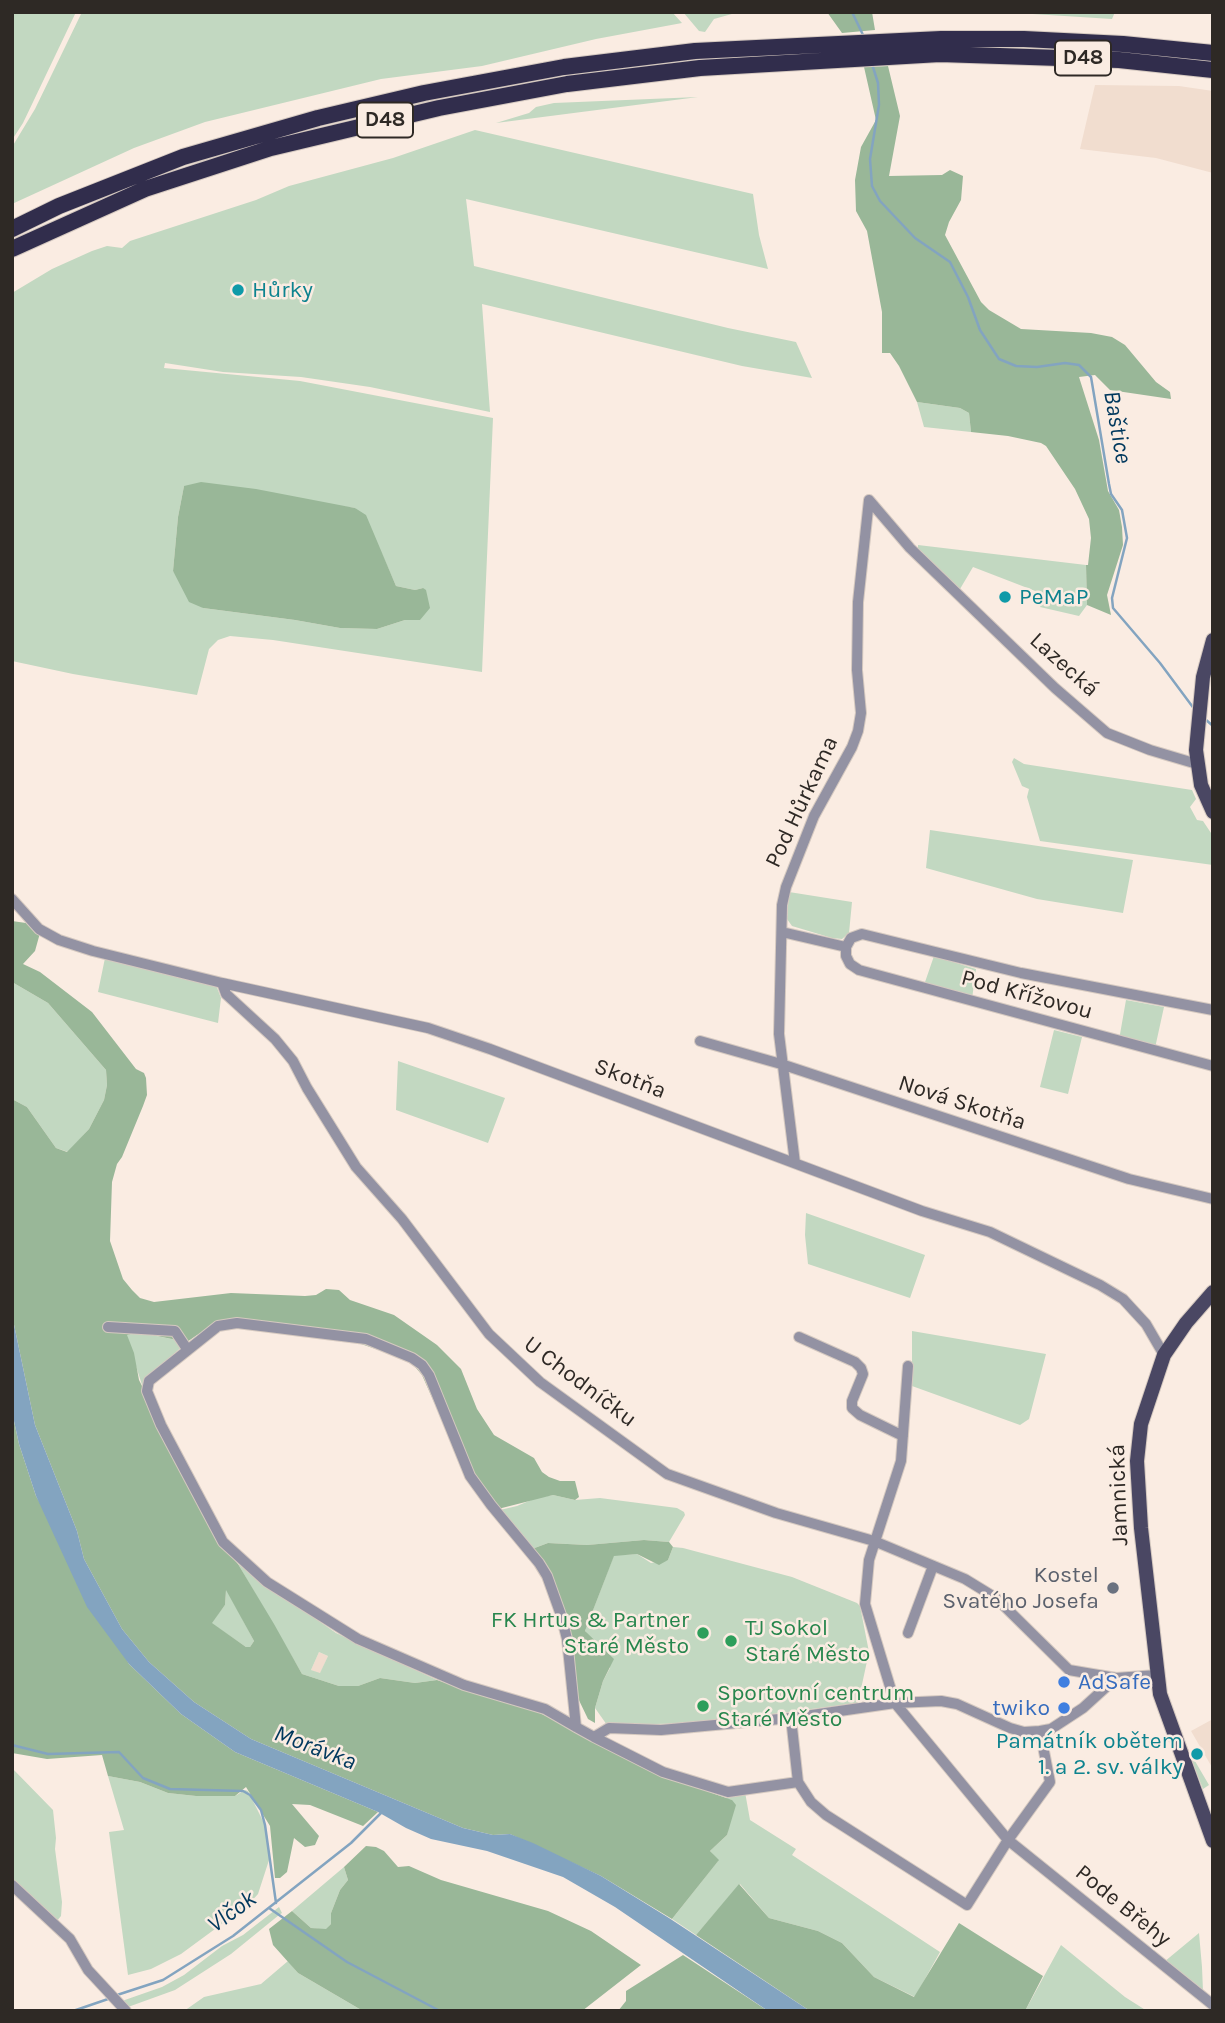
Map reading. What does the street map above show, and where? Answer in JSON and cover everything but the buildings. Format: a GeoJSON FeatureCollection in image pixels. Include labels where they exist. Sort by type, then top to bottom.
{"type":"FeatureCollection","features":[{"type":"Feature","properties":{"kind":"highway","name":"D48"},"geometry":{"type":"LineString","coordinates":[[12,229],[59,206],[183,157],[318,118],[411,96],[564,67],[695,51],[883,49],[981,38],[1123,44],[1213,53]]}},
{"type":"Feature","properties":{"kind":"highway","name":"D48"},"geometry":{"type":"LineString","coordinates":[[883,49],[1119,60],[1213,70]]}},
{"type":"Feature","properties":{"kind":"highway","name":"D48"},"geometry":{"type":"LineString","coordinates":[[12,249],[145,189],[271,148],[341,130],[567,84],[837,51]]}},
{"type":"Feature","properties":{"kind":"main road"},"geometry":{"type":"LineString","coordinates":[[1213,640],[1200,700],[1197,764],[1205,796],[1213,812]]}},
{"type":"Feature","properties":{"kind":"main road","name":"Jamnická"},"geometry":{"type":"LineString","coordinates":[[1213,1292],[1186,1322],[1164,1355],[1141,1423],[1137,1461],[1141,1528],[1157,1675],[1165,1712],[1213,1840]]}},
{"type":"Feature","properties":{"kind":"street","name":"Lazecká"},"geometry":{"type":"LineString","coordinates":[[869,500],[910,548],[1055,688],[1107,733],[1197,764]]}},
{"type":"Feature","properties":{"kind":"street","name":"Pod Hůrkama"},"geometry":{"type":"LineString","coordinates":[[795,1163],[779,1034],[782,905],[786,887],[814,816],[858,731],[858,602],[869,500]]}},
{"type":"Feature","properties":{"kind":"street","name":"Skotňa"},"geometry":{"type":"LineString","coordinates":[[12,899],[40,929],[60,940],[93,951],[222,983],[428,1028],[922,1211],[990,1232],[1100,1285],[1122,1299],[1146,1324],[1164,1355]]}},
{"type":"Feature","properties":{"kind":"street"},"geometry":{"type":"LineString","coordinates":[[782,932],[846,947]]}},
{"type":"Feature","properties":{"kind":"street","name":"Pod Křížovou"},"geometry":{"type":"LineString","coordinates":[[1213,1010],[1021,973],[862,933],[851,938],[846,947],[850,964],[859,970],[1072,1030],[1213,1066]]}},
{"type":"Feature","properties":{"kind":"street","name":"U Chodníčku"},"geometry":{"type":"LineString","coordinates":[[222,983],[226,994],[275,1039],[293,1061],[356,1167],[402,1219],[489,1334],[540,1382],[667,1474],[776,1514],[874,1541],[965,1579],[996,1598],[1069,1670],[1116,1678]]}},
{"type":"Feature","properties":{"kind":"street","name":"Nová Skotňa"},"geometry":{"type":"LineString","coordinates":[[700,1041],[781,1064],[1129,1179],[1213,1199]]}},
{"type":"Feature","properties":{"kind":"street"},"geometry":{"type":"LineString","coordinates":[[576,1727],[567,1639],[547,1576],[470,1476],[429,1375],[422,1365],[412,1358],[366,1339],[237,1323],[218,1326],[149,1381],[147,1391],[161,1425],[227,1548],[267,1582],[358,1639],[464,1685],[545,1709],[576,1727],[594,1737],[663,1772],[728,1792],[798,1782]]}},
{"type":"Feature","properties":{"kind":"street"},"geometry":{"type":"LineString","coordinates":[[108,1327],[175,1331],[187,1349]]}},
{"type":"Feature","properties":{"kind":"street"},"geometry":{"type":"LineString","coordinates":[[799,1337],[855,1362],[862,1368],[863,1374],[852,1401],[852,1408],[860,1415],[903,1436]]}},
{"type":"Feature","properties":{"kind":"street"},"geometry":{"type":"LineString","coordinates":[[895,1703],[865,1604],[869,1559],[901,1461],[908,1366]]}},
{"type":"Feature","properties":{"kind":"street"},"geometry":{"type":"LineString","coordinates":[[908,1633],[933,1566]]}},
{"type":"Feature","properties":{"kind":"street"},"geometry":{"type":"LineString","coordinates":[[594,1737],[609,1728],[661,1730],[941,1700],[957,1704],[1010,1728],[1024,1732],[1040,1731],[1051,1729],[1083,1708],[1116,1678],[1157,1675]]}},
{"type":"Feature","properties":{"kind":"street","name":"Pode Břehy"},"geometry":{"type":"LineString","coordinates":[[895,1703],[1008,1840],[1213,2005]]}},
{"type":"Feature","properties":{"kind":"street"},"geometry":{"type":"LineString","coordinates":[[791,1718],[798,1782],[811,1802],[826,1815],[967,1905],[1008,1840],[1050,1782],[1040,1731]]}},
{"type":"Feature","properties":{"kind":"street"},"geometry":{"type":"LineString","coordinates":[[12,1885],[70,1939],[88,1970],[123,2010]]}},
{"type":"Feature","properties":{"kind":"shaded area"},"geometry":{"type":"Polygon","coordinates":[[[1095,85],[1179,86],[1213,91],[1213,173],[1156,158],[1080,149],[1095,85]]]}},
{"type":"Feature","properties":{"kind":"shaded area"},"geometry":{"type":"Polygon","coordinates":[[[319,1652],[328,1656],[320,1674],[311,1670],[319,1652]]]}},
{"type":"Feature","properties":{"kind":"shaded area"},"geometry":{"type":"Polygon","coordinates":[[[1213,1719],[1213,1769],[1191,1731],[1213,1719]]]}},
{"type":"Feature","properties":{"kind":"green space"},"geometry":{"type":"Polygon","coordinates":[[[12,12],[76,12],[23,123],[12,140],[12,12]]]}},
{"type":"Feature","properties":{"kind":"green space"},"geometry":{"type":"Polygon","coordinates":[[[82,12],[672,12],[682,23],[596,39],[482,66],[381,79],[205,122],[134,148],[12,204],[12,147],[35,109],[82,12]]]}},
{"type":"Feature","properties":{"kind":"green space"},"geometry":{"type":"Polygon","coordinates":[[[683,12],[739,12],[714,19],[705,32],[699,31],[683,12]]]}},
{"type":"Feature","properties":{"kind":"green space"},"geometry":{"type":"Polygon","coordinates":[[[827,12],[872,12],[875,30],[842,33],[827,12]]]}},
{"type":"Feature","properties":{"kind":"green space"},"geometry":{"type":"Polygon","coordinates":[[[1001,12],[1115,12],[1112,19],[1001,12]]]}},
{"type":"Feature","properties":{"kind":"green space"},"geometry":{"type":"Polygon","coordinates":[[[888,66],[900,116],[889,176],[942,175],[950,170],[963,176],[961,200],[945,235],[981,302],[989,310],[1021,329],[1091,333],[1112,337],[1125,345],[1156,382],[1170,392],[1171,399],[1110,390],[1095,375],[1079,377],[1099,440],[1108,491],[1119,510],[1122,527],[1123,545],[1107,595],[1111,615],[1087,605],[1086,565],[1091,538],[1089,519],[1075,489],[1046,446],[1008,436],[971,432],[969,413],[960,408],[917,402],[890,353],[882,353],[882,312],[867,231],[856,211],[855,180],[861,147],[876,120],[864,67],[888,66]]]}},
{"type":"Feature","properties":{"kind":"green space"},"geometry":{"type":"Polygon","coordinates":[[[698,97],[496,123],[554,103],[698,97]]]}},
{"type":"Feature","properties":{"kind":"green space"},"geometry":{"type":"Polygon","coordinates":[[[475,130],[753,194],[759,235],[768,269],[466,199],[474,266],[796,342],[812,378],[742,366],[482,304],[490,412],[370,387],[301,377],[223,372],[165,363],[164,368],[300,381],[493,418],[482,672],[273,640],[230,636],[218,640],[209,649],[197,695],[12,661],[12,293],[52,269],[92,251],[107,246],[122,248],[130,241],[256,200],[289,186],[393,158],[475,130]],[[184,486],[173,571],[203,608],[340,628],[377,629],[405,620],[420,620],[423,588],[415,590],[396,586],[382,554],[355,508],[184,486]]]}},
{"type":"Feature","properties":{"kind":"green space"},"geometry":{"type":"Polygon","coordinates":[[[917,402],[960,408],[969,413],[971,432],[924,427],[917,402]]]}},
{"type":"Feature","properties":{"kind":"green space"},"geometry":{"type":"Polygon","coordinates":[[[201,482],[256,489],[355,508],[366,515],[396,586],[415,590],[423,588],[426,590],[430,608],[420,620],[405,620],[377,629],[340,628],[203,608],[189,602],[173,571],[178,517],[184,486],[201,482]]]}},
{"type":"Feature","properties":{"kind":"green space"},"geometry":{"type":"Polygon","coordinates":[[[918,545],[1086,565],[1087,605],[1079,616],[1040,607],[1043,594],[973,567],[960,589],[918,550],[918,545]]]}},
{"type":"Feature","properties":{"kind":"green space"},"geometry":{"type":"Polygon","coordinates":[[[1014,758],[1024,764],[1192,790],[1196,799],[1190,807],[1197,820],[1203,821],[1213,836],[1213,865],[1040,841],[1027,797],[1029,789],[1022,786],[1012,762],[1014,758]]]}},
{"type":"Feature","properties":{"kind":"green space"},"geometry":{"type":"Polygon","coordinates":[[[930,830],[1133,860],[1123,913],[1037,899],[926,868],[930,830]]]}},
{"type":"Feature","properties":{"kind":"green space"},"geometry":{"type":"Polygon","coordinates":[[[789,892],[852,902],[849,933],[842,939],[832,938],[792,926],[787,919],[789,892]]]}},
{"type":"Feature","properties":{"kind":"green space"},"geometry":{"type":"Polygon","coordinates":[[[12,921],[26,923],[40,933],[35,951],[23,964],[40,972],[92,1012],[136,1069],[144,1073],[147,1095],[112,1182],[110,1241],[123,1279],[140,1298],[154,1302],[231,1293],[305,1296],[316,1295],[326,1289],[339,1290],[350,1300],[394,1315],[437,1345],[461,1369],[477,1409],[494,1435],[534,1458],[542,1472],[549,1477],[560,1481],[575,1481],[579,1497],[575,1500],[553,1495],[498,1509],[462,1465],[422,1375],[410,1361],[352,1341],[230,1327],[197,1335],[187,1342],[137,1332],[127,1335],[134,1353],[139,1380],[149,1400],[227,1551],[238,1564],[302,1674],[339,1686],[358,1686],[380,1678],[415,1683],[437,1680],[538,1712],[661,1775],[732,1800],[736,1805],[727,1835],[710,1851],[719,1860],[672,1919],[601,1876],[510,1834],[493,1835],[463,1828],[251,1739],[194,1702],[149,1662],[122,1629],[84,1559],[77,1531],[35,1425],[12,1315],[12,1099],[27,1107],[56,1148],[67,1152],[89,1129],[104,1100],[106,1070],[48,1003],[12,982],[12,921]],[[226,1590],[225,1605],[212,1623],[246,1647],[250,1647],[254,1641],[226,1590]]]}},
{"type":"Feature","properties":{"kind":"green space"},"geometry":{"type":"Polygon","coordinates":[[[934,956],[976,969],[972,999],[924,985],[934,956]]]}},
{"type":"Feature","properties":{"kind":"green space"},"geometry":{"type":"Polygon","coordinates":[[[105,958],[216,985],[221,998],[218,1023],[98,992],[105,958]]]}},
{"type":"Feature","properties":{"kind":"green space"},"geometry":{"type":"Polygon","coordinates":[[[12,982],[48,1003],[106,1070],[104,1100],[89,1129],[68,1152],[56,1148],[27,1107],[12,1099],[12,982]]]}},
{"type":"Feature","properties":{"kind":"green space"},"geometry":{"type":"Polygon","coordinates":[[[1126,1000],[1164,1007],[1155,1048],[1119,1040],[1126,1000]]]}},
{"type":"Feature","properties":{"kind":"green space"},"geometry":{"type":"Polygon","coordinates":[[[1054,1030],[1082,1037],[1068,1094],[1040,1087],[1054,1030]]]}},
{"type":"Feature","properties":{"kind":"green space"},"geometry":{"type":"Polygon","coordinates":[[[398,1061],[505,1098],[488,1143],[396,1110],[398,1061]]]}},
{"type":"Feature","properties":{"kind":"green space"},"geometry":{"type":"Polygon","coordinates":[[[806,1213],[925,1255],[910,1298],[808,1264],[806,1213]]]}},
{"type":"Feature","properties":{"kind":"green space"},"geometry":{"type":"Polygon","coordinates":[[[912,1331],[1046,1354],[1029,1419],[1020,1425],[912,1386],[912,1331]]]}},
{"type":"Feature","properties":{"kind":"green space"},"geometry":{"type":"Polygon","coordinates":[[[136,1332],[187,1342],[148,1378],[143,1388],[126,1335],[136,1332]]]}},
{"type":"Feature","properties":{"kind":"green space"},"geometry":{"type":"Polygon","coordinates":[[[12,1412],[36,1496],[129,1664],[181,1714],[235,1752],[378,1812],[363,1826],[310,1805],[292,1804],[319,1836],[315,1845],[305,1847],[294,1838],[287,1872],[280,1878],[275,1878],[270,1826],[246,1787],[235,1796],[168,1793],[140,1782],[108,1776],[102,1755],[47,1759],[12,1753],[12,1412]]]}},
{"type":"Feature","properties":{"kind":"green space"},"geometry":{"type":"Polygon","coordinates":[[[553,1495],[575,1500],[600,1498],[677,1508],[685,1515],[669,1542],[644,1540],[587,1545],[548,1543],[532,1549],[500,1510],[553,1495]]]}},
{"type":"Feature","properties":{"kind":"green space"},"geometry":{"type":"Polygon","coordinates":[[[644,1540],[669,1542],[673,1547],[668,1560],[659,1565],[637,1554],[614,1556],[585,1631],[614,1659],[603,1681],[595,1708],[595,1723],[588,1719],[575,1692],[570,1642],[532,1549],[548,1543],[587,1545],[644,1540]]]}},
{"type":"Feature","properties":{"kind":"green space","name":"TJ Sokol Staré Město"},"geometry":{"type":"Polygon","coordinates":[[[673,1547],[792,1577],[857,1603],[860,1606],[869,1652],[858,1703],[703,1723],[607,1725],[595,1708],[610,1668],[585,1631],[614,1555],[637,1554],[651,1563],[668,1560],[673,1547]]]}},
{"type":"Feature","properties":{"kind":"green space"},"geometry":{"type":"Polygon","coordinates":[[[238,1564],[336,1633],[437,1680],[415,1683],[380,1678],[358,1686],[339,1686],[302,1674],[238,1564]],[[319,1652],[311,1670],[320,1673],[328,1656],[319,1652]]]}},
{"type":"Feature","properties":{"kind":"green space"},"geometry":{"type":"Polygon","coordinates":[[[226,1588],[254,1641],[250,1647],[211,1623],[225,1605],[226,1588]]]}},
{"type":"Feature","properties":{"kind":"green space"},"geometry":{"type":"Polygon","coordinates":[[[1185,1744],[1209,1785],[1203,1789],[1185,1744]]]}},
{"type":"Feature","properties":{"kind":"green space"},"geometry":{"type":"Polygon","coordinates":[[[12,1768],[53,1810],[62,1902],[61,1916],[56,1922],[12,1881],[12,1768]]]}},
{"type":"Feature","properties":{"kind":"green space"},"geometry":{"type":"Polygon","coordinates":[[[108,1776],[140,1782],[168,1793],[196,1796],[235,1796],[248,1791],[266,1827],[270,1857],[258,1894],[249,1904],[181,1954],[151,1969],[128,1975],[109,1832],[124,1830],[108,1776]]]}},
{"type":"Feature","properties":{"kind":"green space"},"geometry":{"type":"Polygon","coordinates":[[[745,1792],[750,1820],[796,1849],[792,1855],[940,1952],[915,1997],[874,1977],[842,1943],[818,1931],[769,1918],[740,1884],[696,1935],[672,1919],[718,1861],[710,1851],[727,1835],[732,1800],[727,1799],[727,1794],[745,1792]]]}},
{"type":"Feature","properties":{"kind":"green space"},"geometry":{"type":"Polygon","coordinates":[[[366,1846],[384,1851],[398,1867],[409,1866],[441,1880],[548,1911],[591,1931],[641,1965],[582,2011],[363,2011],[298,1973],[273,1945],[269,1929],[292,1911],[311,1928],[326,1929],[331,1924],[331,1913],[340,1890],[348,1880],[344,1867],[366,1846]]]}},
{"type":"Feature","properties":{"kind":"green space"},"geometry":{"type":"Polygon","coordinates":[[[344,1867],[348,1880],[340,1890],[331,1913],[331,1924],[326,1930],[311,1928],[292,1911],[344,1867]]]}},
{"type":"Feature","properties":{"kind":"green space"},"geometry":{"type":"Polygon","coordinates":[[[739,1884],[769,1918],[818,1931],[842,1943],[874,1977],[914,1997],[959,1923],[1043,1976],[1025,2011],[810,2011],[696,1935],[739,1884]]]}},
{"type":"Feature","properties":{"kind":"green space"},"geometry":{"type":"Polygon","coordinates":[[[279,1907],[282,1913],[231,1954],[175,1990],[128,2007],[122,2001],[162,1987],[184,1975],[279,1907]]]}},
{"type":"Feature","properties":{"kind":"green space"},"geometry":{"type":"Polygon","coordinates":[[[1199,1933],[1202,1967],[1203,1991],[1164,1962],[1199,1933]]]}},
{"type":"Feature","properties":{"kind":"green space"},"geometry":{"type":"Polygon","coordinates":[[[1061,1945],[1125,1997],[1147,2011],[1025,2011],[1061,1945]]]}},
{"type":"Feature","properties":{"kind":"green space"},"geometry":{"type":"Polygon","coordinates":[[[683,1955],[768,2011],[618,2011],[626,2001],[626,1991],[683,1955]]]}},
{"type":"Feature","properties":{"kind":"green space"},"geometry":{"type":"Polygon","coordinates":[[[288,1961],[298,1973],[363,2011],[184,2011],[204,1997],[261,1984],[288,1961]]]}},
{"type":"Feature","properties":{"kind":"water"},"geometry":{"type":"Polygon","coordinates":[[[12,1315],[35,1425],[77,1531],[84,1559],[122,1629],[149,1662],[194,1702],[251,1739],[463,1828],[493,1835],[510,1834],[533,1843],[601,1876],[810,2011],[768,2011],[615,1907],[563,1877],[487,1851],[431,1839],[378,1812],[235,1752],[181,1714],[129,1664],[87,1607],[36,1496],[12,1412],[12,1315]]]}},
{"type":"Feature","properties":{"kind":"waterway","name":"Baštice"},"geometry":{"type":"LineString","coordinates":[[852,12],[864,37]]}},
{"type":"Feature","properties":{"kind":"waterway","name":"Baštice"},"geometry":{"type":"LineString","coordinates":[[872,64],[878,83],[879,105],[870,159],[872,186],[880,201],[915,238],[950,262],[968,297],[980,330],[999,359],[1016,366],[1037,367],[1065,363],[1079,365],[1091,377],[1111,494],[1122,510],[1127,538],[1112,598],[1113,608],[1160,663],[1195,710]]}},
{"type":"Feature","properties":{"kind":"waterway","name":"Baštice"},"geometry":{"type":"LineString","coordinates":[[1205,719],[1213,726]]}},
{"type":"Feature","properties":{"kind":"waterway"},"geometry":{"type":"LineString","coordinates":[[12,1745],[48,1754],[119,1752],[143,1778],[170,1789],[243,1791],[250,1795],[261,1810],[265,1825],[276,1903]]}},
{"type":"Feature","properties":{"kind":"waterway","name":"Vlčok"},"geometry":{"type":"LineString","coordinates":[[117,1995],[163,1980],[233,1936],[351,1843],[382,1812]]}},
{"type":"Feature","properties":{"kind":"waterway"},"geometry":{"type":"LineString","coordinates":[[269,1908],[347,1962],[440,2011]]}},
{"type":"Feature","properties":{"kind":"waterway","name":"Vlčok"},"geometry":{"type":"LineString","coordinates":[[73,2011],[111,1998]]}},
{"type":"Feature","properties":{"kind":"place","name":"Hůrky"},"geometry":{"type":"Point","coordinates":[238,290]}},
{"type":"Feature","properties":{"kind":"place","name":"PeMaP"},"geometry":{"type":"Point","coordinates":[1005,597]}},
{"type":"Feature","properties":{"kind":"place","name":"Kostel Svatého Josefa"},"geometry":{"type":"Point","coordinates":[1113,1588]}},
{"type":"Feature","properties":{"kind":"place","name":"FK Hrtus & Partner Staré Město"},"geometry":{"type":"Point","coordinates":[703,1633]}},
{"type":"Feature","properties":{"kind":"place","name":"TJ Sokol Staré Město"},"geometry":{"type":"Point","coordinates":[731,1641]}},
{"type":"Feature","properties":{"kind":"place","name":"AdSafe"},"geometry":{"type":"Point","coordinates":[1064,1682]}},
{"type":"Feature","properties":{"kind":"place","name":"Sportovní centrum Staré Město"},"geometry":{"type":"Point","coordinates":[703,1706]}},
{"type":"Feature","properties":{"kind":"place","name":"twiko"},"geometry":{"type":"Point","coordinates":[1064,1708]}},
{"type":"Feature","properties":{"kind":"place","name":"Památník obětem 1. a 2. sv. války"},"geometry":{"type":"Point","coordinates":[1197,1754]}},
{"type":"Feature","properties":{"kind":"water label","name":"Morávka"},"geometry":{"type":"Point","coordinates":[315,1748]}}]}
